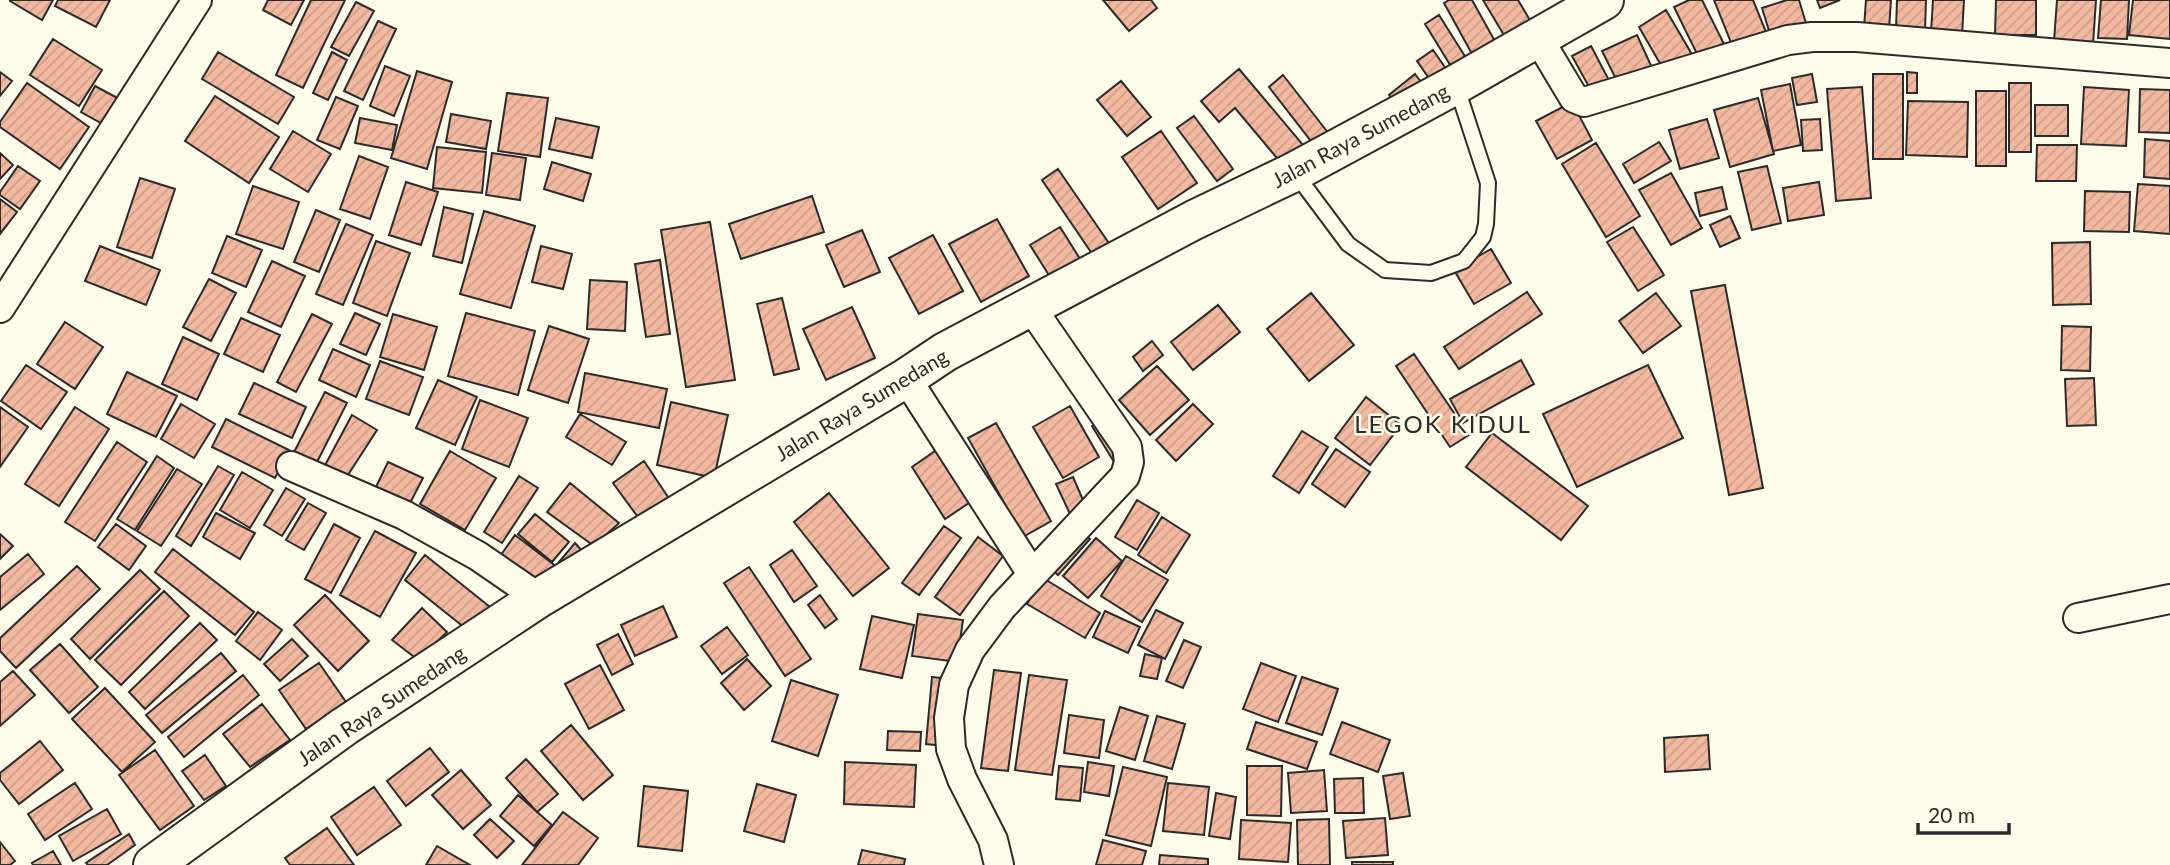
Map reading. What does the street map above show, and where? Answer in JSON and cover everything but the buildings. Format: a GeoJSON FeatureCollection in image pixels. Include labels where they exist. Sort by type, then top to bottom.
{"type":"FeatureCollection","features":[{"type":"Feature","properties":{"kind":"highway","name":"Jalan Raya Sumedang"},"geometry":{"type":"LineString","coordinates":[[153,865],[345,726],[539,598],[945,352],[1194,220],[1294,172],[1604,0]]}},
{"type":"Feature","properties":{"kind":"street"},"geometry":{"type":"LineString","coordinates":[[0,308],[197,0]]}},
{"type":"Feature","properties":{"kind":"street"},"geometry":{"type":"LineString","coordinates":[[1538,38],[1574,98],[1584,102],[1788,40],[1812,37],[1857,37],[2170,62]]}},
{"type":"Feature","properties":{"kind":"street"},"geometry":{"type":"LineString","coordinates":[[999,865],[993,840],[958,769],[951,748],[949,718],[954,685],[970,650],[1002,607],[1125,476],[1129,462],[1127,447],[1030,306]]}},
{"type":"Feature","properties":{"kind":"street"},"geometry":{"type":"LineString","coordinates":[[906,378],[1032,574]]}},
{"type":"Feature","properties":{"kind":"street"},"geometry":{"type":"LineString","coordinates":[[291,466],[404,515],[478,556],[539,598]]}},
{"type":"Feature","properties":{"kind":"street"},"geometry":{"type":"LineString","coordinates":[[2078,618],[2170,600]]}},
{"type":"Feature","properties":{"kind":"lane"},"geometry":{"type":"LineString","coordinates":[[1294,172],[1348,244],[1385,270],[1431,273],[1465,261],[1483,237],[1488,183],[1455,85]]}},
{"type":"Feature","properties":{"kind":"district","name":"LEGOK KIDUL"},"geometry":{"type":"Point","coordinates":[1443,423]}}]}
